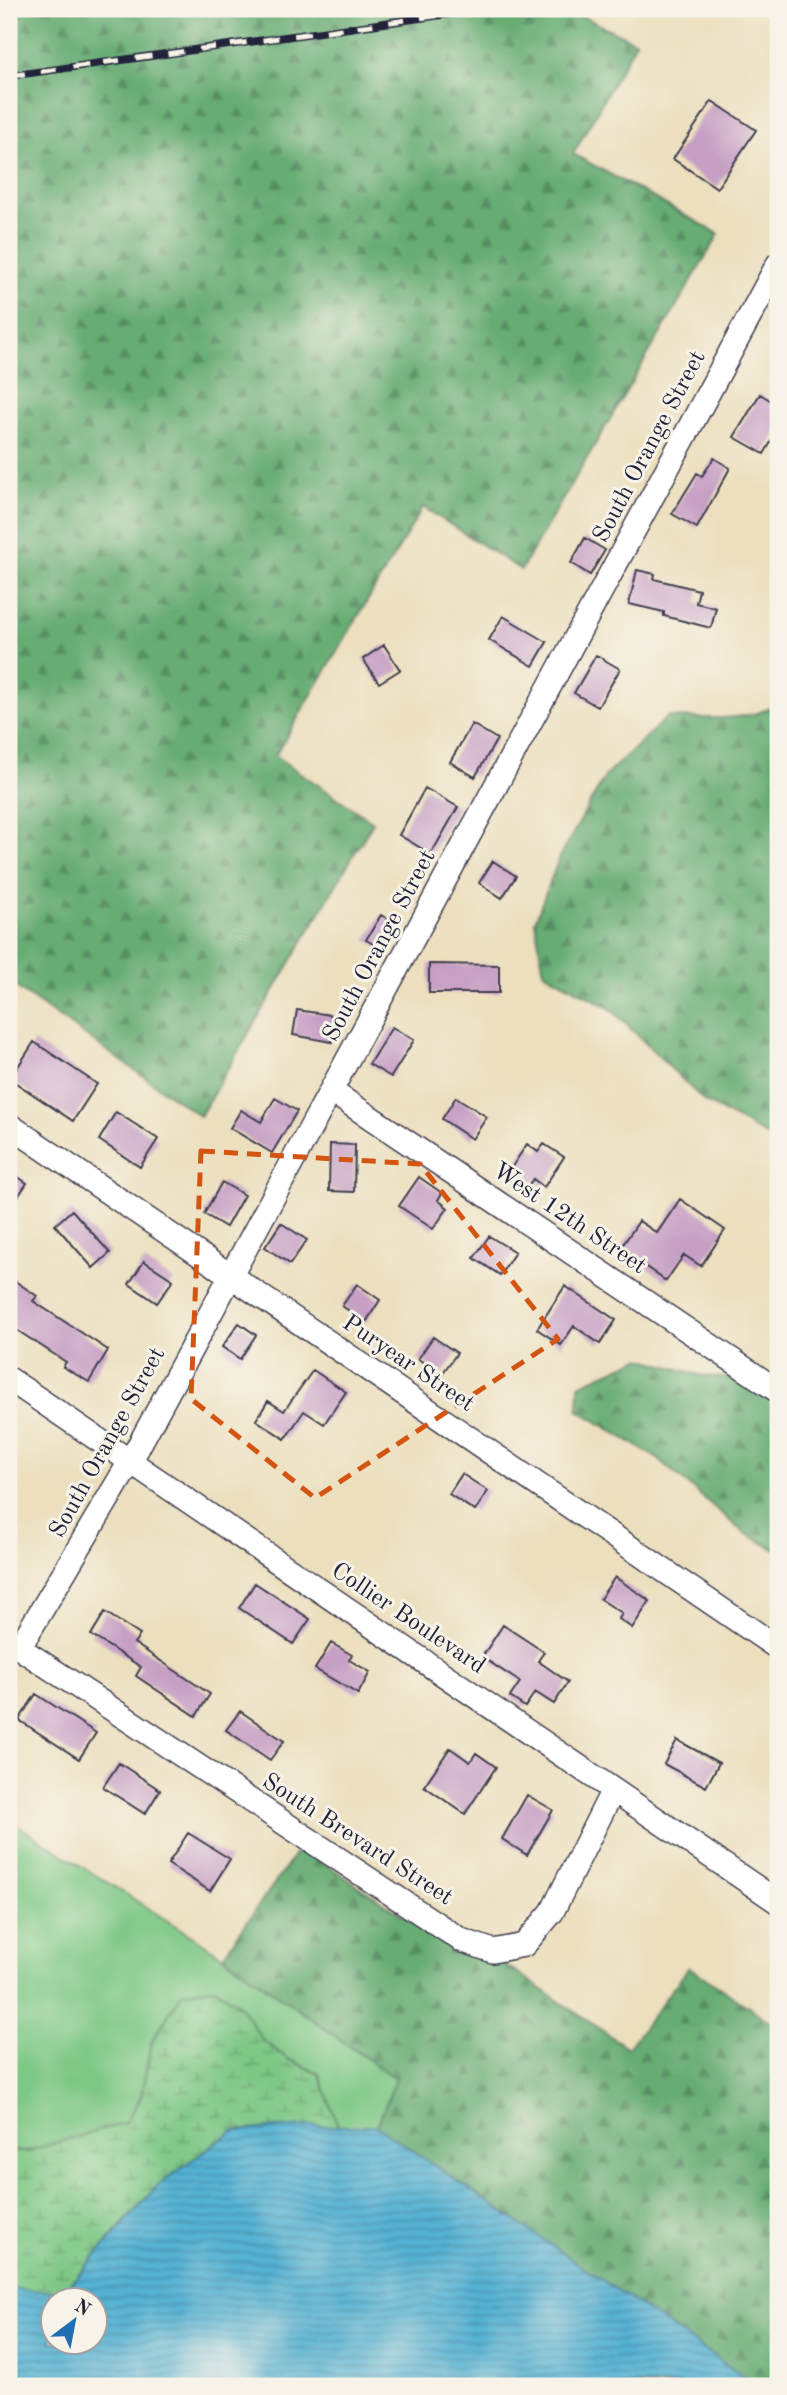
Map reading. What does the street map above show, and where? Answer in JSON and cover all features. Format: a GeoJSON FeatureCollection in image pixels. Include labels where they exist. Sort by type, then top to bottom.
{"type":"FeatureCollection","features":[{"type":"Feature","properties":{"kind":"street","name":"South Orange Street"},"geometry":{"type":"LineString","coordinates":[[14,1644],[130,1462],[778,264]]}},
{"type":"Feature","properties":{"kind":"street","name":"West 12th Street"},"geometry":{"type":"LineString","coordinates":[[331,1091],[778,1391]]}},
{"type":"Feature","properties":{"kind":"street","name":"Puryear Street"},"geometry":{"type":"LineString","coordinates":[[9,1125],[778,1648]]}},
{"type":"Feature","properties":{"kind":"street","name":"Collier Boulevard"},"geometry":{"type":"LineString","coordinates":[[9,1379],[778,1902]]}},
{"type":"Feature","properties":{"kind":"street","name":"South Brevard Street"},"geometry":{"type":"LineString","coordinates":[[14,1644],[461,1940],[493,1951],[524,1945],[552,1912],[612,1790]]}},
{"type":"Feature","properties":{"kind":"highlighted area"},"geometry":{"type":"Polygon","coordinates":[[[201,1151],[420,1164],[558,1339],[315,1498],[191,1399],[201,1151]]]}},
{"type":"Feature","properties":{"kind":"green space"},"geometry":{"type":"Polygon","coordinates":[[[9,9],[567,9],[636,42],[573,154],[719,234],[521,570],[423,507],[275,756],[373,822],[200,1116],[9,982],[9,9]]]}},
{"type":"Feature","properties":{"kind":"green space"},"geometry":{"type":"Polygon","coordinates":[[[778,701],[778,1142],[704,1101],[611,1009],[544,972],[535,921],[560,856],[606,775],[667,717],[742,716],[769,708],[778,701]]]}},
{"type":"Feature","properties":{"kind":"green space"},"geometry":{"type":"Polygon","coordinates":[[[640,1358],[700,1375],[740,1380],[778,1406],[778,1551],[743,1532],[658,1459],[578,1410],[579,1385],[640,1358]]]}},
{"type":"Feature","properties":{"kind":"green space"},"geometry":{"type":"Polygon","coordinates":[[[9,1820],[223,1956],[396,2079],[377,2126],[338,2126],[319,2074],[288,2059],[263,2041],[240,2006],[215,1988],[183,1992],[152,2041],[141,2097],[125,2123],[24,2152],[9,2151],[9,1820]]]}},
{"type":"Feature","properties":{"kind":"green space"},"geometry":{"type":"Polygon","coordinates":[[[300,1847],[455,1950],[489,1962],[500,1961],[628,2048],[689,1967],[778,2027],[778,2386],[757,2386],[377,2126],[396,2079],[223,1956],[300,1847]]]}},
{"type":"Feature","properties":{"kind":"green space"},"geometry":{"type":"Polygon","coordinates":[[[215,1988],[240,2006],[263,2041],[288,2059],[319,2074],[338,2126],[233,2131],[158,2185],[68,2286],[38,2286],[38,2291],[9,2289],[9,2151],[24,2152],[125,2123],[141,2097],[152,2041],[183,1992],[215,1988]]]}},
{"type":"Feature","properties":{"kind":"water"},"geometry":{"type":"Polygon","coordinates":[[[311,2126],[377,2126],[757,2386],[9,2386],[9,2289],[38,2291],[38,2356],[108,2356],[108,2286],[69,2286],[158,2185],[233,2131],[311,2126]]]}},
{"type":"Feature","properties":{"kind":"building"},"geometry":{"type":"Polygon","coordinates":[[[712,101],[756,130],[717,188],[673,159],[712,101]]]}},
{"type":"Feature","properties":{"kind":"building"},"geometry":{"type":"Polygon","coordinates":[[[760,394],[778,405],[778,430],[764,454],[734,437],[760,394]]]}},
{"type":"Feature","properties":{"kind":"building"},"geometry":{"type":"Polygon","coordinates":[[[714,458],[730,468],[697,528],[672,514],[697,473],[702,476],[714,458]]]}},
{"type":"Feature","properties":{"kind":"building"},"geometry":{"type":"Polygon","coordinates":[[[585,538],[605,550],[590,575],[571,563],[585,538]]]}},
{"type":"Feature","properties":{"kind":"building"},"geometry":{"type":"Polygon","coordinates":[[[637,570],[655,574],[654,579],[699,590],[696,603],[716,608],[711,628],[664,616],[664,612],[629,604],[637,570]]]}},
{"type":"Feature","properties":{"kind":"building"},"geometry":{"type":"Polygon","coordinates":[[[503,616],[547,642],[533,666],[489,640],[503,616]]]}},
{"type":"Feature","properties":{"kind":"building"},"geometry":{"type":"Polygon","coordinates":[[[384,645],[400,670],[379,683],[363,659],[384,645]]]}},
{"type":"Feature","properties":{"kind":"building"},"geometry":{"type":"Polygon","coordinates":[[[596,655],[620,669],[598,707],[574,693],[596,655]]]}},
{"type":"Feature","properties":{"kind":"building"},"geometry":{"type":"Polygon","coordinates":[[[472,724],[497,739],[475,777],[450,762],[472,724]]]}},
{"type":"Feature","properties":{"kind":"building"},"geometry":{"type":"Polygon","coordinates":[[[425,788],[458,807],[431,854],[399,835],[425,788]]]}},
{"type":"Feature","properties":{"kind":"building"},"geometry":{"type":"Polygon","coordinates":[[[493,861],[516,876],[502,898],[479,883],[493,861]]]}},
{"type":"Feature","properties":{"kind":"building"},"geometry":{"type":"Polygon","coordinates":[[[381,915],[399,926],[384,950],[366,940],[381,915]]]}},
{"type":"Feature","properties":{"kind":"building"},"geometry":{"type":"Polygon","coordinates":[[[429,964],[499,965],[499,993],[429,993],[429,964]]]}},
{"type":"Feature","properties":{"kind":"building"},"geometry":{"type":"Polygon","coordinates":[[[297,1010],[337,1016],[332,1042],[293,1035],[297,1010]]]}},
{"type":"Feature","properties":{"kind":"building"},"geometry":{"type":"Polygon","coordinates":[[[392,1027],[414,1040],[391,1077],[369,1064],[392,1027]]]}},
{"type":"Feature","properties":{"kind":"building"},"geometry":{"type":"Polygon","coordinates":[[[34,1042],[97,1084],[73,1121],[10,1079],[34,1042]]]}},
{"type":"Feature","properties":{"kind":"building"},"geometry":{"type":"Polygon","coordinates":[[[456,1097],[487,1117],[472,1139],[442,1119],[456,1097]]]}},
{"type":"Feature","properties":{"kind":"building"},"geometry":{"type":"Polygon","coordinates":[[[275,1098],[297,1111],[272,1153],[230,1128],[241,1110],[261,1122],[275,1098]]]}},
{"type":"Feature","properties":{"kind":"building"},"geometry":{"type":"Polygon","coordinates":[[[116,1112],[158,1139],[140,1167],[99,1140],[116,1112]]]}},
{"type":"Feature","properties":{"kind":"building"},"geometry":{"type":"Polygon","coordinates":[[[330,1144],[355,1145],[354,1192],[329,1191],[330,1144]]]}},
{"type":"Feature","properties":{"kind":"building"},"geometry":{"type":"Polygon","coordinates":[[[527,1144],[538,1152],[544,1144],[564,1157],[544,1187],[533,1179],[528,1186],[508,1173],[527,1144]]]}},
{"type":"Feature","properties":{"kind":"building"},"geometry":{"type":"Polygon","coordinates":[[[9,1171],[27,1183],[9,1210],[9,1171]]]}},
{"type":"Feature","properties":{"kind":"building"},"geometry":{"type":"Polygon","coordinates":[[[419,1177],[442,1193],[438,1200],[448,1208],[433,1229],[399,1206],[419,1177]]]}},
{"type":"Feature","properties":{"kind":"building"},"geometry":{"type":"Polygon","coordinates":[[[222,1182],[244,1195],[226,1227],[204,1214],[222,1182]]]}},
{"type":"Feature","properties":{"kind":"building"},"geometry":{"type":"Polygon","coordinates":[[[680,1199],[725,1230],[701,1266],[684,1255],[666,1281],[620,1249],[639,1221],[657,1233],[680,1199]]]}},
{"type":"Feature","properties":{"kind":"building"},"geometry":{"type":"Polygon","coordinates":[[[72,1210],[110,1253],[93,1268],[55,1225],[72,1210]]]}},
{"type":"Feature","properties":{"kind":"building"},"geometry":{"type":"Polygon","coordinates":[[[281,1223],[307,1240],[290,1264],[265,1247],[281,1223]]]}},
{"type":"Feature","properties":{"kind":"building"},"geometry":{"type":"Polygon","coordinates":[[[489,1236],[515,1252],[500,1275],[474,1258],[489,1236]]]}},
{"type":"Feature","properties":{"kind":"building"},"geometry":{"type":"Polygon","coordinates":[[[144,1261],[173,1280],[157,1303],[129,1284],[144,1261]]]}},
{"type":"Feature","properties":{"kind":"building"},"geometry":{"type":"Polygon","coordinates":[[[9,1277],[37,1296],[33,1301],[108,1350],[89,1382],[63,1367],[66,1362],[9,1325],[9,1277]]]}},
{"type":"Feature","properties":{"kind":"building"},"geometry":{"type":"Polygon","coordinates":[[[357,1284],[380,1300],[366,1322],[342,1306],[357,1284]]]}},
{"type":"Feature","properties":{"kind":"building"},"geometry":{"type":"Polygon","coordinates":[[[565,1286],[616,1320],[600,1344],[574,1326],[561,1345],[537,1329],[565,1286]]]}},
{"type":"Feature","properties":{"kind":"building"},"geometry":{"type":"Polygon","coordinates":[[[239,1323],[256,1335],[240,1359],[222,1347],[239,1323]]]}},
{"type":"Feature","properties":{"kind":"building"},"geometry":{"type":"Polygon","coordinates":[[[433,1337],[457,1353],[442,1374],[418,1359],[433,1337]]]}},
{"type":"Feature","properties":{"kind":"building"},"geometry":{"type":"Polygon","coordinates":[[[313,1370],[346,1392],[324,1424],[304,1411],[285,1439],[256,1420],[268,1401],[284,1411],[313,1370]]]}},
{"type":"Feature","properties":{"kind":"building"},"geometry":{"type":"Polygon","coordinates":[[[462,1474],[488,1491],[475,1511],[449,1494],[462,1474]]]}},
{"type":"Feature","properties":{"kind":"building"},"geometry":{"type":"Polygon","coordinates":[[[615,1577],[650,1601],[632,1628],[619,1619],[622,1613],[600,1599],[615,1577]]]}},
{"type":"Feature","properties":{"kind":"building"},"geometry":{"type":"Polygon","coordinates":[[[255,1583],[310,1619],[293,1644],[239,1608],[255,1583]]]}},
{"type":"Feature","properties":{"kind":"building"},"geometry":{"type":"Polygon","coordinates":[[[105,1612],[140,1635],[134,1643],[210,1694],[196,1716],[136,1676],[141,1667],[91,1635],[105,1612]]]}},
{"type":"Feature","properties":{"kind":"building"},"geometry":{"type":"Polygon","coordinates":[[[503,1625],[544,1652],[538,1661],[568,1682],[554,1704],[535,1692],[525,1707],[510,1697],[520,1682],[482,1657],[503,1625]]]}},
{"type":"Feature","properties":{"kind":"building"},"geometry":{"type":"Polygon","coordinates":[[[331,1643],[352,1655],[349,1660],[370,1672],[358,1694],[315,1669],[331,1643]]]}},
{"type":"Feature","properties":{"kind":"building"},"geometry":{"type":"Polygon","coordinates":[[[36,1694],[96,1733],[79,1759],[19,1720],[36,1694]]]}},
{"type":"Feature","properties":{"kind":"building"},"geometry":{"type":"Polygon","coordinates":[[[240,1711],[284,1741],[270,1760],[226,1730],[240,1711]]]}},
{"type":"Feature","properties":{"kind":"building"},"geometry":{"type":"Polygon","coordinates":[[[677,1740],[719,1763],[706,1787],[664,1764],[677,1740]]]}},
{"type":"Feature","properties":{"kind":"building"},"geometry":{"type":"Polygon","coordinates":[[[450,1748],[470,1762],[476,1753],[496,1767],[465,1814],[424,1786],[450,1748]]]}},
{"type":"Feature","properties":{"kind":"building"},"geometry":{"type":"Polygon","coordinates":[[[119,1763],[160,1790],[145,1814],[103,1787],[119,1763]]]}},
{"type":"Feature","properties":{"kind":"building"},"geometry":{"type":"Polygon","coordinates":[[[527,1795],[553,1810],[527,1855],[502,1839],[527,1795]]]}},
{"type":"Feature","properties":{"kind":"building"},"geometry":{"type":"Polygon","coordinates":[[[188,1833],[230,1859],[210,1891],[168,1864],[188,1833]]]}},
{"type":"Feature","properties":{"kind":"railway"},"geometry":{"type":"LineString","coordinates":[[9,76],[484,9]]}}]}
